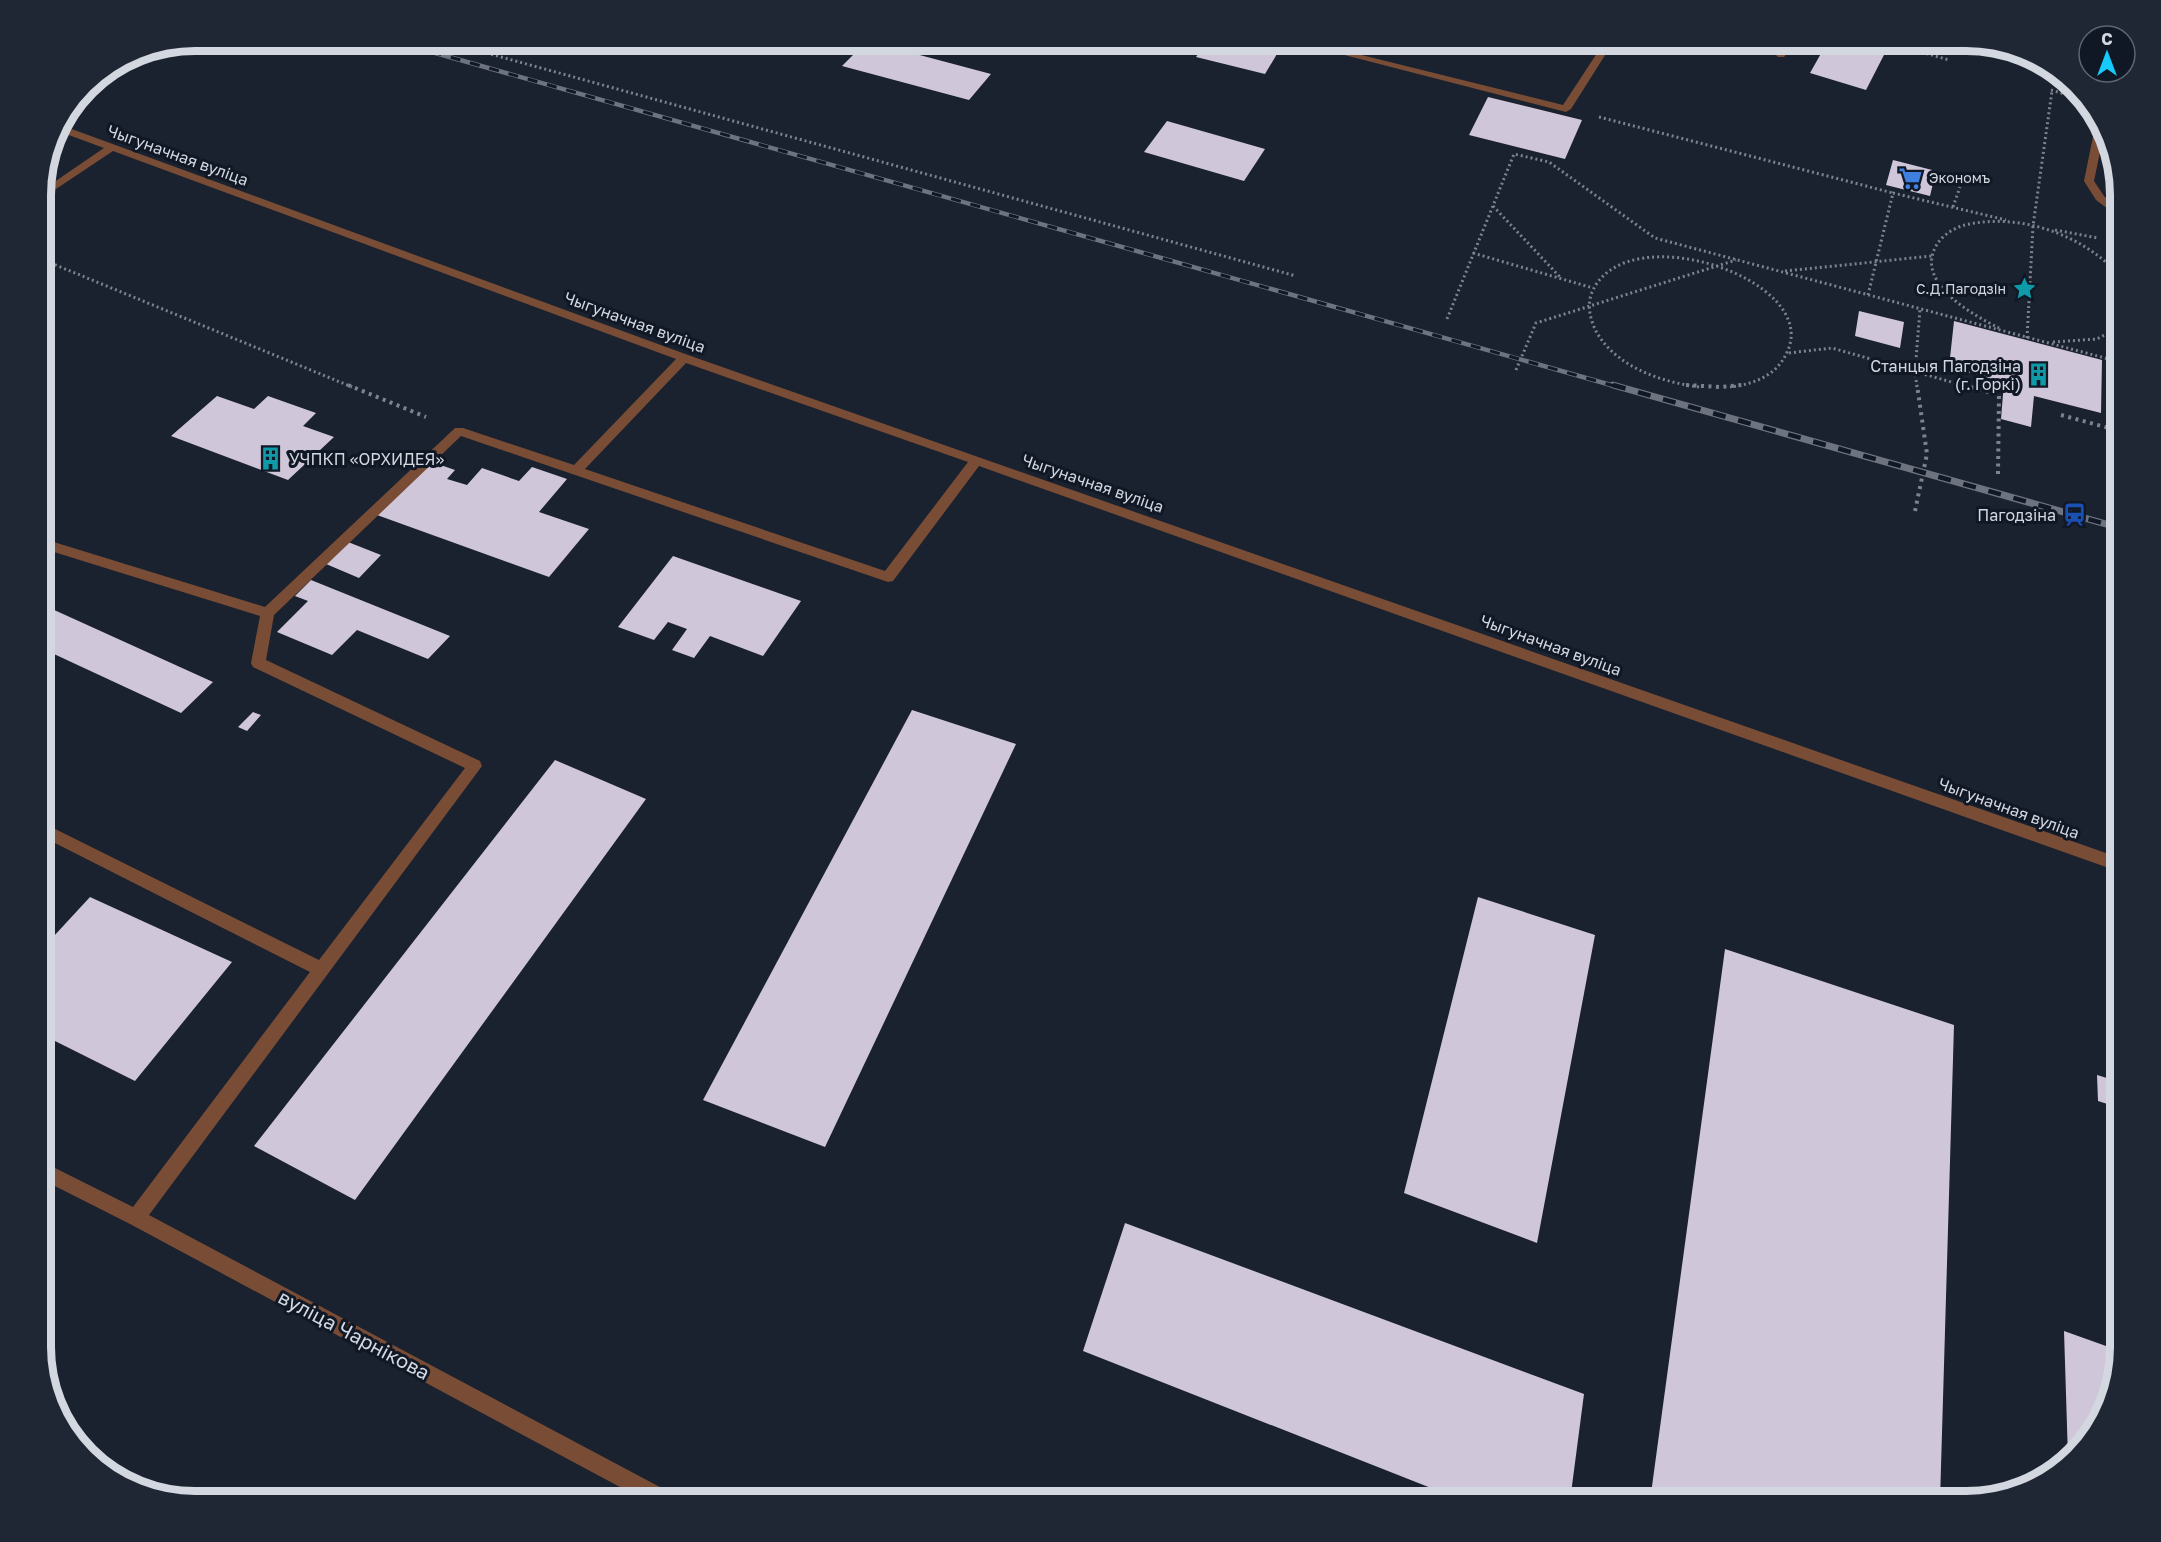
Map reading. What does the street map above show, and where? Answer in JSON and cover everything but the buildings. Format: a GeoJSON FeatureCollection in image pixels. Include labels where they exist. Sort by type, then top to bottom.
{"type":"FeatureCollection","features":[{"type":"Feature","properties":{"kind":"street"},"geometry":{"type":"LineString","coordinates":[[1338,51],[1566,109],[1602,51]]}},
{"type":"Feature","properties":{"kind":"street"},"geometry":{"type":"LineString","coordinates":[[1781,55],[1784,51]]}},
{"type":"Feature","properties":{"kind":"street","name":"Чыгуначная вуліца"},"geometry":{"type":"LineString","coordinates":[[66,131],[684,358],[2110,861]]}},
{"type":"Feature","properties":{"kind":"street"},"geometry":{"type":"LineString","coordinates":[[2097,137],[2089,181],[2100,198],[2110,206]]}},
{"type":"Feature","properties":{"kind":"street"},"geometry":{"type":"LineString","coordinates":[[51,189],[111,148]]}},
{"type":"Feature","properties":{"kind":"street"},"geometry":{"type":"LineString","coordinates":[[576,471],[684,358]]}},
{"type":"Feature","properties":{"kind":"street"},"geometry":{"type":"LineString","coordinates":[[135,1218],[475,766],[258,663],[267,613],[459,431],[888,577],[977,460]]}},
{"type":"Feature","properties":{"kind":"street"},"geometry":{"type":"LineString","coordinates":[[51,546],[267,613]]}},
{"type":"Feature","properties":{"kind":"street"},"geometry":{"type":"LineString","coordinates":[[51,834],[322,970]]}},
{"type":"Feature","properties":{"kind":"street","name":"вуліца Чарнікова"},"geometry":{"type":"LineString","coordinates":[[51,1175],[645,1491]]}},
{"type":"Feature","properties":{"kind":"path"},"geometry":{"type":"LineString","coordinates":[[483,51],[1296,276]]}},
{"type":"Feature","properties":{"kind":"path"},"geometry":{"type":"LineString","coordinates":[[2027,338],[2033,226],[2052,90]]}},
{"type":"Feature","properties":{"kind":"path"},"geometry":{"type":"LineString","coordinates":[[1566,109],[2058,233],[2082,244],[2110,265]]}},
{"type":"Feature","properties":{"kind":"path"},"geometry":{"type":"LineString","coordinates":[[1447,319],[1514,154],[1549,162],[1656,238],[2110,359]]}},
{"type":"Feature","properties":{"kind":"path"},"geometry":{"type":"LineString","coordinates":[[1953,207],[1960,187]]}},
{"type":"Feature","properties":{"kind":"path"},"geometry":{"type":"LineString","coordinates":[[1868,295],[1893,193]]}},
{"type":"Feature","properties":{"kind":"path"},"geometry":{"type":"LineString","coordinates":[[1493,206],[1562,279]]}},
{"type":"Feature","properties":{"kind":"path"},"geometry":{"type":"LineString","coordinates":[[2100,238],[2008,222],[1985,222],[1964,225],[1948,233],[1936,243],[1932,256],[1934,271],[1942,287],[1956,302],[1992,325],[2027,338],[2054,342],[2079,342],[2101,338],[2110,333]]}},
{"type":"Feature","properties":{"kind":"path"},"geometry":{"type":"LineString","coordinates":[[1473,253],[1593,288]]}},
{"type":"Feature","properties":{"kind":"path"},"geometry":{"type":"LineString","coordinates":[[1781,272],[1876,260],[1932,256]]}},
{"type":"Feature","properties":{"kind":"path"},"geometry":{"type":"LineString","coordinates":[[1680,257],[1717,266],[1747,279],[1765,291],[1779,306],[1788,321],[1792,338],[1789,352],[1780,366],[1766,376],[1747,384],[1724,388],[1699,387],[1673,382],[1649,374],[1628,363],[1610,349],[1597,333],[1587,307],[1593,288],[1602,276],[1617,266],[1635,260],[1680,257]]}},
{"type":"Feature","properties":{"kind":"path"},"geometry":{"type":"LineString","coordinates":[[1516,370],[1536,323],[1736,260]]}},
{"type":"Feature","properties":{"kind":"path"},"geometry":{"type":"LineString","coordinates":[[51,263],[459,431]]}},
{"type":"Feature","properties":{"kind":"path"},"geometry":{"type":"LineString","coordinates":[[1916,511],[1927,454],[1915,372],[1920,309]]}},
{"type":"Feature","properties":{"kind":"path"},"geometry":{"type":"LineString","coordinates":[[1789,352],[1832,348],[1999,395],[1998,474]]}},
{"type":"Feature","properties":{"kind":"path"},"geometry":{"type":"LineString","coordinates":[[2061,415],[2110,428]]}},
{"type":"Feature","properties":{"kind":"railway"},"geometry":{"type":"LineString","coordinates":[[428,51],[1618,387]]}},
{"type":"Feature","properties":{"kind":"railway"},"geometry":{"type":"LineString","coordinates":[[1613,385],[2110,525]]}},
{"type":"Feature","properties":{"kind":"place","name":"Экономъ"},"geometry":{"type":"Point","coordinates":[1911,178]}},
{"type":"Feature","properties":{"kind":"place","name":"С.Д.Пагодзін"},"geometry":{"type":"Point","coordinates":[2024,289]}},
{"type":"Feature","properties":{"kind":"place","name":"Станцыя Пагодзіна (г. Горкі)"},"geometry":{"type":"Point","coordinates":[2039,375]}},
{"type":"Feature","properties":{"kind":"place","name":"УЧПКП «ОРХИДЕЯ»"},"geometry":{"type":"Point","coordinates":[271,459]}},
{"type":"Feature","properties":{"kind":"place","name":"Пагодзіна"},"geometry":{"type":"Point","coordinates":[2074,515]}}]}
